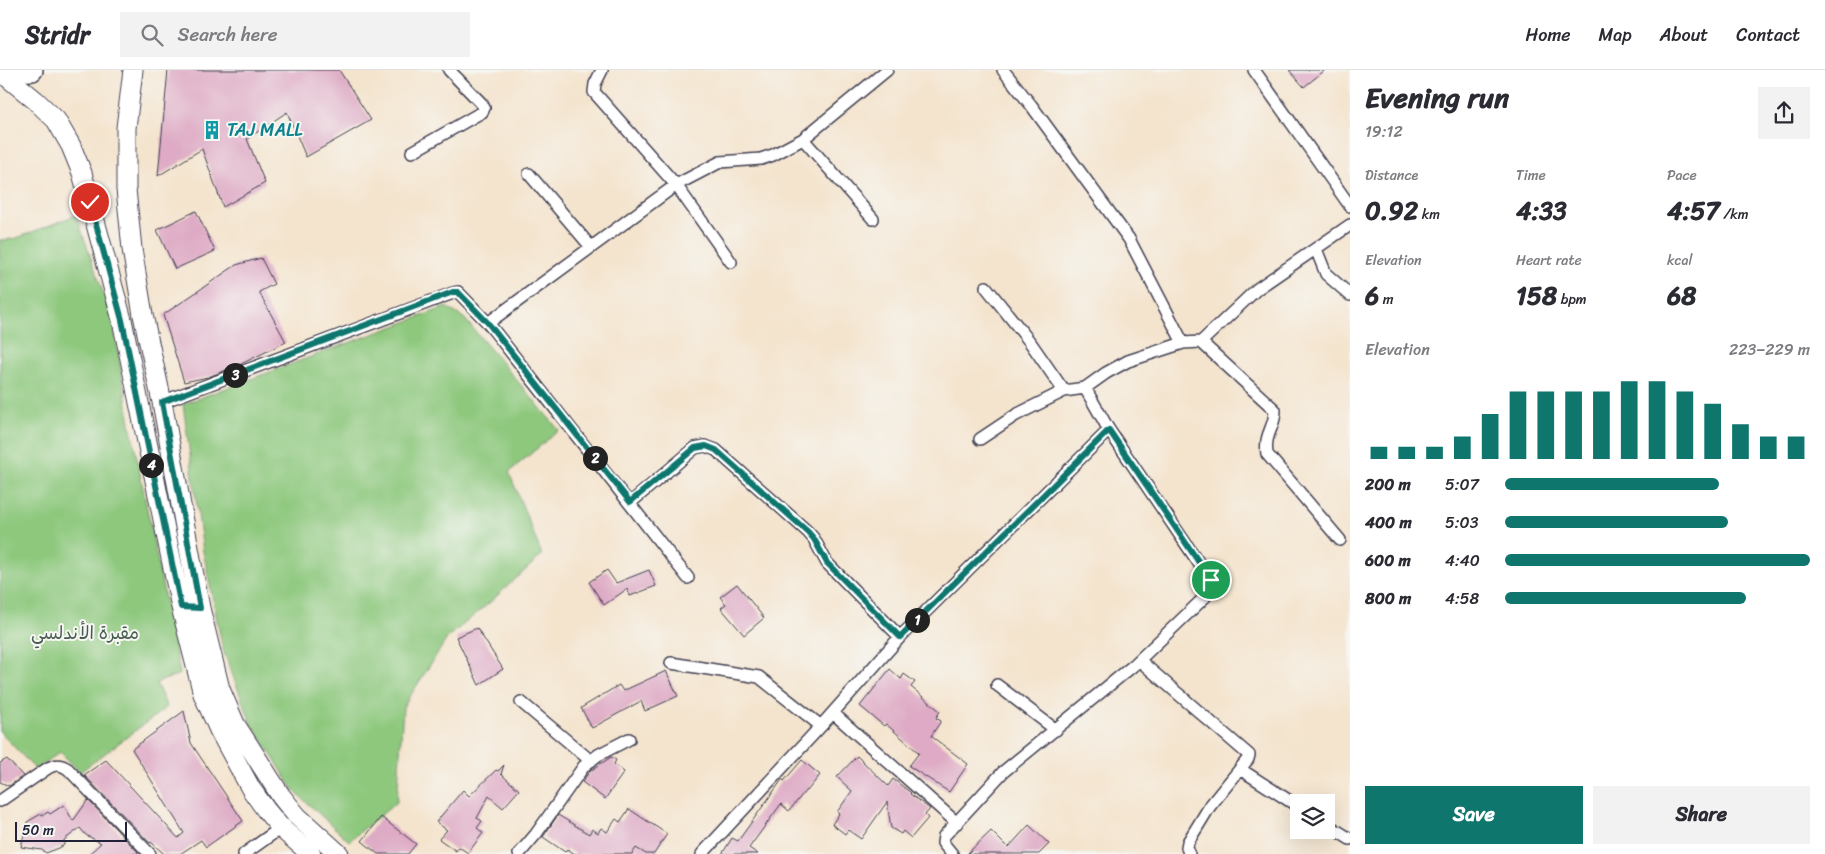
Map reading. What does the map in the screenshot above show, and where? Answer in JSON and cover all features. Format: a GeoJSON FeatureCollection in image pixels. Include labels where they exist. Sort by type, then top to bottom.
{"type":"FeatureCollection","features":[{"type":"Feature","properties":{"kind":"highway"},"geometry":{"type":"LineString","coordinates":[[0,72],[32,70]]}},
{"type":"Feature","properties":{"kind":"main road"},"geometry":{"type":"LineString","coordinates":[[133,70],[126,128],[126,189],[132,249],[200,608],[220,689],[235,724],[266,776],[297,816],[339,854]]}},
{"type":"Feature","properties":{"kind":"main road"},"geometry":{"type":"LineString","coordinates":[[0,72],[35,100],[56,120],[71,146],[82,174],[122,320],[181,607],[203,694],[219,730],[251,788],[281,828],[311,854]]}},
{"type":"Feature","properties":{"kind":"main road"},"geometry":{"type":"LineString","coordinates":[[181,607],[200,608]]}},
{"type":"Feature","properties":{"kind":"street"},"geometry":{"type":"LineString","coordinates":[[412,152],[482,112],[484,108],[450,70]]}},
{"type":"Feature","properties":{"kind":"street"},"geometry":{"type":"LineString","coordinates":[[602,70],[595,84],[594,92],[676,185],[731,262]]}},
{"type":"Feature","properties":{"kind":"street"},"geometry":{"type":"LineString","coordinates":[[488,323],[676,185],[720,162],[761,159],[773,155],[803,139],[887,70]]}},
{"type":"Feature","properties":{"kind":"street"},"geometry":{"type":"LineString","coordinates":[[1003,70],[1031,105],[1129,239],[1183,343]]}},
{"type":"Feature","properties":{"kind":"street"},"geometry":{"type":"LineString","coordinates":[[1254,70],[1350,206]]}},
{"type":"Feature","properties":{"kind":"street"},"geometry":{"type":"LineString","coordinates":[[803,139],[872,219]]}},
{"type":"Feature","properties":{"kind":"street"},"geometry":{"type":"LineString","coordinates":[[529,174],[591,247]]}},
{"type":"Feature","properties":{"kind":"street"},"geometry":{"type":"LineString","coordinates":[[980,439],[1016,415],[1064,391],[1085,388],[1106,373],[1128,361],[1183,343],[1201,342],[1257,289],[1350,225]]}},
{"type":"Feature","properties":{"kind":"street"},"geometry":{"type":"LineString","coordinates":[[1316,249],[1326,274],[1350,295]]}},
{"type":"Feature","properties":{"kind":"street"},"geometry":{"type":"LineString","coordinates":[[986,288],[1030,342],[1064,391]]}},
{"type":"Feature","properties":{"kind":"street"},"geometry":{"type":"LineString","coordinates":[[162,402],[453,292],[458,292],[488,323],[688,578]]}},
{"type":"Feature","properties":{"kind":"street"},"geometry":{"type":"LineString","coordinates":[[1201,342],[1275,410],[1275,419],[1267,435],[1267,454],[1340,540]]}},
{"type":"Feature","properties":{"kind":"street"},"geometry":{"type":"LineString","coordinates":[[952,854],[943,843],[944,836],[1003,772],[1140,660],[1205,597],[1212,585],[1211,580],[1109,430],[1085,388]]}},
{"type":"Feature","properties":{"kind":"street"},"geometry":{"type":"LineString","coordinates":[[702,854],[833,713],[900,637],[1109,430]]}},
{"type":"Feature","properties":{"kind":"street"},"geometry":{"type":"LineString","coordinates":[[630,502],[695,448],[706,446],[716,450],[808,532],[827,563],[900,637]]}},
{"type":"Feature","properties":{"kind":"street"},"geometry":{"type":"LineString","coordinates":[[1140,660],[1248,754],[1248,759],[1210,806],[1188,842],[1189,854]]}},
{"type":"Feature","properties":{"kind":"street"},"geometry":{"type":"LineString","coordinates":[[671,663],[759,677],[821,726]]}},
{"type":"Feature","properties":{"kind":"street"},"geometry":{"type":"LineString","coordinates":[[997,685],[1056,730]]}},
{"type":"Feature","properties":{"kind":"street"},"geometry":{"type":"LineString","coordinates":[[521,702],[591,761]]}},
{"type":"Feature","properties":{"kind":"street"},"geometry":{"type":"LineString","coordinates":[[833,713],[957,823]]}},
{"type":"Feature","properties":{"kind":"street"},"geometry":{"type":"LineString","coordinates":[[519,854],[536,834],[584,766],[598,755],[629,739]]}},
{"type":"Feature","properties":{"kind":"street"},"geometry":{"type":"LineString","coordinates":[[0,801],[52,765],[61,765],[68,769],[150,854]]}},
{"type":"Feature","properties":{"kind":"street"},"geometry":{"type":"LineString","coordinates":[[1240,769],[1290,801]]}},
{"type":"Feature","properties":{"kind":"street"},"geometry":{"type":"LineString","coordinates":[[244,854],[297,816]]}},
{"type":"Feature","properties":{"kind":"street"},"geometry":{"type":"LineString","coordinates":[[1335,830],[1350,839]]}},
{"type":"Feature","properties":{"kind":"green space","name":"مقبرة الأندلسي"},"geometry":{"type":"Polygon","coordinates":[[[76,215],[113,321],[130,423],[180,674],[156,683],[167,707],[80,772],[60,752],[36,770],[0,732],[0,240],[14,239],[76,215]]]}},
{"type":"Feature","properties":{"kind":"green space"},"geometry":{"type":"Polygon","coordinates":[[[446,307],[464,318],[559,430],[509,472],[542,555],[448,637],[403,707],[397,802],[349,841],[295,792],[251,723],[223,650],[203,551],[183,404],[446,307]]]}},
{"type":"Feature","properties":{"kind":"building","name":"TAJ MALL"},"geometry":{"type":"Polygon","coordinates":[[[168,70],[339,70],[371,120],[306,157],[287,112],[247,139],[265,183],[223,207],[202,149],[158,176],[168,70]]]}},
{"type":"Feature","properties":{"kind":"building"},"geometry":{"type":"Polygon","coordinates":[[[1289,70],[1325,70],[1304,87],[1289,70]]]}},
{"type":"Feature","properties":{"kind":"building"},"geometry":{"type":"Polygon","coordinates":[[[196,211],[215,251],[175,269],[157,230],[196,211]]]}},
{"type":"Feature","properties":{"kind":"building"},"geometry":{"type":"Polygon","coordinates":[[[261,258],[274,284],[259,292],[286,342],[237,366],[208,377],[184,382],[163,315],[236,265],[261,258]]]}},
{"type":"Feature","properties":{"kind":"building"},"geometry":{"type":"Polygon","coordinates":[[[607,570],[616,583],[649,570],[656,586],[630,596],[627,589],[604,605],[589,582],[607,570]]]}},
{"type":"Feature","properties":{"kind":"building"},"geometry":{"type":"Polygon","coordinates":[[[737,584],[764,618],[744,635],[721,608],[726,604],[720,597],[737,584]]]}},
{"type":"Feature","properties":{"kind":"building"},"geometry":{"type":"Polygon","coordinates":[[[477,628],[503,669],[479,685],[456,637],[477,628]]]}},
{"type":"Feature","properties":{"kind":"building"},"geometry":{"type":"Polygon","coordinates":[[[890,669],[901,679],[904,674],[915,682],[911,687],[940,711],[936,718],[941,721],[931,736],[968,764],[949,792],[909,766],[919,753],[886,724],[884,726],[860,706],[890,669]]]}},
{"type":"Feature","properties":{"kind":"building"},"geometry":{"type":"Polygon","coordinates":[[[666,671],[678,696],[645,711],[641,701],[592,728],[581,708],[619,685],[623,691],[666,671]]]}},
{"type":"Feature","properties":{"kind":"building"},"geometry":{"type":"Polygon","coordinates":[[[184,711],[191,743],[243,821],[206,847],[201,840],[180,854],[164,854],[150,843],[84,775],[106,760],[178,838],[184,833],[132,749],[184,711]]]}},
{"type":"Feature","properties":{"kind":"building"},"geometry":{"type":"Polygon","coordinates":[[[857,756],[888,786],[893,779],[930,809],[925,815],[928,818],[911,838],[903,831],[901,834],[891,828],[887,802],[861,839],[848,830],[845,834],[832,824],[839,814],[837,812],[852,791],[837,777],[857,756]]]}},
{"type":"Feature","properties":{"kind":"building"},"geometry":{"type":"Polygon","coordinates":[[[611,757],[616,760],[614,764],[624,772],[605,799],[582,782],[590,771],[611,757]]]}},
{"type":"Feature","properties":{"kind":"building"},"geometry":{"type":"Polygon","coordinates":[[[7,759],[23,776],[9,786],[0,782],[0,763],[7,759]]]}},
{"type":"Feature","properties":{"kind":"building"},"geometry":{"type":"Polygon","coordinates":[[[802,760],[820,775],[789,811],[781,804],[749,848],[758,854],[722,854],[732,838],[738,841],[782,779],[784,781],[802,760]]]}},
{"type":"Feature","properties":{"kind":"building"},"geometry":{"type":"Polygon","coordinates":[[[504,765],[501,774],[519,790],[503,808],[489,796],[477,818],[482,821],[477,828],[483,833],[468,853],[459,847],[456,851],[439,839],[447,830],[436,822],[463,790],[469,796],[496,770],[498,771],[504,765]]]}},
{"type":"Feature","properties":{"kind":"building"},"geometry":{"type":"Polygon","coordinates":[[[88,800],[138,852],[136,854],[89,854],[101,843],[86,835],[80,828],[64,840],[64,845],[46,853],[42,850],[21,847],[27,822],[41,814],[43,815],[48,812],[50,814],[64,805],[73,821],[88,800]]]}},
{"type":"Feature","properties":{"kind":"building"},"geometry":{"type":"Polygon","coordinates":[[[629,809],[667,834],[654,854],[646,854],[636,848],[632,854],[575,854],[567,849],[565,852],[543,837],[558,815],[589,834],[592,829],[598,833],[601,828],[607,832],[616,819],[620,822],[629,809]]]}},
{"type":"Feature","properties":{"kind":"building"},"geometry":{"type":"Polygon","coordinates":[[[381,817],[416,844],[408,854],[378,854],[362,841],[381,817]]]}},
{"type":"Feature","properties":{"kind":"building"},"geometry":{"type":"Polygon","coordinates":[[[1029,825],[1049,844],[1039,854],[967,854],[991,831],[1008,848],[1029,825]]]}},
{"type":"Feature","properties":{"kind":"place","name":"TAJ MALL"},"geometry":{"type":"Point","coordinates":[212,130]}},
{"type":"Feature","properties":{"kind":"route"},"geometry":{"type":"LineString","coordinates":[[90,202],[122,320],[181,607],[200,608],[162,402],[453,292],[458,292],[488,323],[630,502],[695,448],[706,446],[716,450],[808,532],[827,563],[900,637],[1109,430],[1211,580]]}}]}
